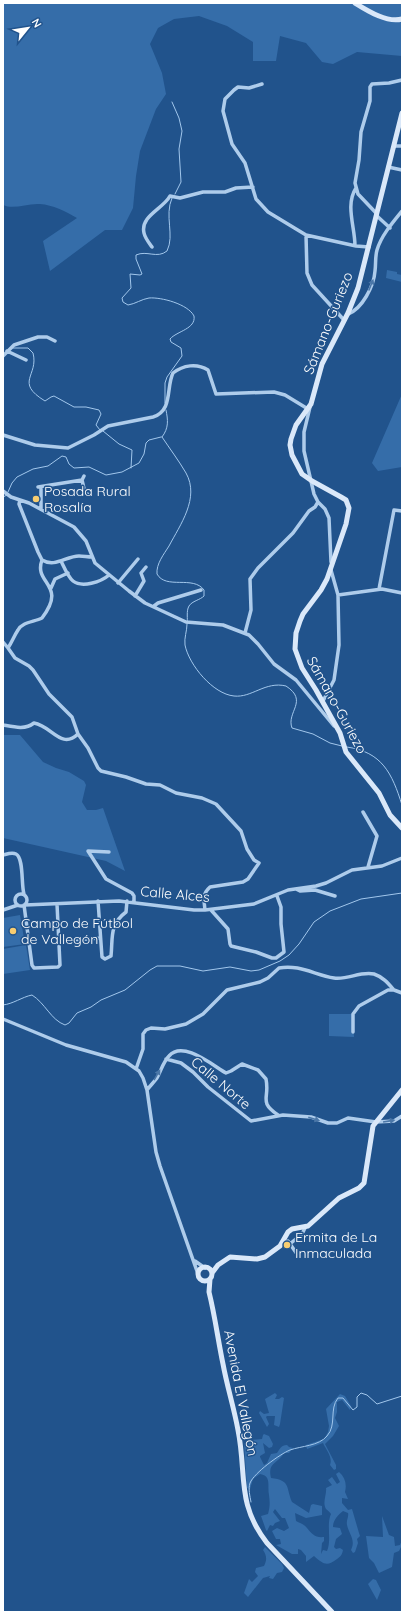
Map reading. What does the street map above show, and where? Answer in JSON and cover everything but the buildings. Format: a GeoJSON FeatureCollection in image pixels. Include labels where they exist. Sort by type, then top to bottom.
{"type":"FeatureCollection","features":[{"type":"Feature","properties":{"kind":"street"},"geometry":{"type":"LineString","coordinates":[[356,3],[384,17],[396,20],[402,19]]}},
{"type":"Feature","properties":{"kind":"street"},"geometry":{"type":"LineString","coordinates":[[355,246],[351,208],[352,198],[356,188],[360,139],[370,102],[370,87],[375,83],[388,83],[402,80]]}},
{"type":"Feature","properties":{"kind":"street"},"geometry":{"type":"LineString","coordinates":[[262,84],[249,88],[238,87],[225,100],[223,111],[232,144],[245,163],[256,199],[268,212],[306,235],[355,246],[369,247]]}},
{"type":"Feature","properties":{"kind":"street","name":"Sámano-Guriezo"},"geometry":{"type":"LineString","coordinates":[[402,113],[358,288],[322,364],[311,403],[296,425],[292,434],[290,445],[299,470],[306,478],[346,500],[349,508],[346,524],[331,568],[321,590],[300,621],[295,642],[295,649],[299,662],[338,729],[349,757],[379,793],[390,815],[402,828]]}},
{"type":"Feature","properties":{"kind":"street"},"geometry":{"type":"LineString","coordinates":[[394,146],[402,146]]}},
{"type":"Feature","properties":{"kind":"street"},"geometry":{"type":"LineString","coordinates":[[388,167],[402,170]]}},
{"type":"Feature","properties":{"kind":"street"},"geometry":{"type":"LineString","coordinates":[[152,247],[144,234],[144,227],[154,211],[167,201],[170,196],[180,198],[203,192],[225,192],[236,188],[253,187]]}},
{"type":"Feature","properties":{"kind":"street"},"geometry":{"type":"LineString","coordinates":[[356,188],[362,199],[390,228]]}},
{"type":"Feature","properties":{"kind":"street"},"geometry":{"type":"LineString","coordinates":[[347,314],[353,312],[370,288],[375,273],[377,250],[402,211]]}},
{"type":"Feature","properties":{"kind":"street"},"geometry":{"type":"LineString","coordinates":[[306,235],[307,273],[312,285],[344,320]]}},
{"type":"Feature","properties":{"kind":"street"},"geometry":{"type":"LineString","coordinates":[[3,356],[14,345],[38,337],[47,337],[55,341]]}},
{"type":"Feature","properties":{"kind":"street"},"geometry":{"type":"LineString","coordinates":[[7,351],[26,360]]}},
{"type":"Feature","properties":{"kind":"street"},"geometry":{"type":"LineString","coordinates":[[3,435],[35,445],[68,448],[101,430],[114,425],[156,416],[168,404],[170,381],[173,373],[181,368],[195,365],[201,366],[208,370],[216,394],[226,395],[266,391],[274,392],[285,395],[308,409]]}},
{"type":"Feature","properties":{"kind":"street"},"geometry":{"type":"LineString","coordinates":[[311,403],[304,432],[303,443],[305,460],[314,494],[318,502],[325,509],[329,518],[331,568],[338,595],[339,645],[335,674],[332,685],[323,701]]}},
{"type":"Feature","properties":{"kind":"street"},"geometry":{"type":"LineString","coordinates":[[84,476],[82,480],[85,493],[90,495]]}},
{"type":"Feature","properties":{"kind":"street"},"geometry":{"type":"LineString","coordinates":[[41,509],[39,487],[82,480]]}},
{"type":"Feature","properties":{"kind":"street"},"geometry":{"type":"LineString","coordinates":[[4,492],[11,497],[30,503],[74,527],[86,541],[95,563],[145,603],[186,622],[223,625],[246,634],[258,644],[274,664],[296,680],[338,729]]}},
{"type":"Feature","properties":{"kind":"street"},"geometry":{"type":"LineString","coordinates":[[8,648],[18,629],[23,625],[42,618],[46,613],[53,597],[51,588],[42,574],[40,567],[42,560],[19,504],[20,500]]}},
{"type":"Feature","properties":{"kind":"street"},"geometry":{"type":"LineString","coordinates":[[246,634],[251,610],[250,579],[258,568],[293,533],[309,511],[318,502]]}},
{"type":"Feature","properties":{"kind":"street"},"geometry":{"type":"LineString","coordinates":[[379,589],[394,510],[402,511]]}},
{"type":"Feature","properties":{"kind":"street"},"geometry":{"type":"LineString","coordinates":[[42,560],[49,563],[79,556],[92,557]]}},
{"type":"Feature","properties":{"kind":"street"},"geometry":{"type":"LineString","coordinates":[[118,582],[138,559]]}},
{"type":"Feature","properties":{"kind":"street"},"geometry":{"type":"LineString","coordinates":[[61,561],[72,580],[78,584],[97,583],[109,575]]}},
{"type":"Feature","properties":{"kind":"street"},"geometry":{"type":"LineString","coordinates":[[135,596],[144,581],[141,573],[146,567]]}},
{"type":"Feature","properties":{"kind":"street"},"geometry":{"type":"LineString","coordinates":[[51,588],[55,579],[68,573]]}},
{"type":"Feature","properties":{"kind":"street"},"geometry":{"type":"LineString","coordinates":[[338,595],[379,589],[387,589],[402,593]]}},
{"type":"Feature","properties":{"kind":"street"},"geometry":{"type":"LineString","coordinates":[[154,606],[158,603],[201,590]]}},
{"type":"Feature","properties":{"kind":"street"},"geometry":{"type":"LineString","coordinates":[[3,642],[16,658],[33,670],[49,694],[72,717],[78,734],[101,771],[146,784],[160,786],[176,793],[206,800],[216,804],[241,831],[246,849],[254,860],[259,863],[248,879],[243,882],[210,887],[206,890],[203,899],[205,910]]}},
{"type":"Feature","properties":{"kind":"street"},"geometry":{"type":"LineString","coordinates":[[3,726],[19,728],[30,727],[34,723],[40,724],[62,739],[68,740],[78,734]]}},
{"type":"Feature","properties":{"kind":"street"},"geometry":{"type":"LineString","coordinates":[[363,812],[377,836],[368,867]]}},
{"type":"Feature","properties":{"kind":"street"},"geometry":{"type":"LineString","coordinates":[[109,852],[88,851],[106,879],[132,893],[134,896],[134,902]]}},
{"type":"Feature","properties":{"kind":"street"},"geometry":{"type":"LineString","coordinates":[[3,855],[14,853],[19,856],[21,862],[22,886],[24,894],[27,901],[32,905]]}},
{"type":"Feature","properties":{"kind":"street","name":"Calle Alces"},"geometry":{"type":"LineString","coordinates":[[3,910],[22,905],[127,901],[211,910],[254,904],[295,889],[326,883],[352,870],[382,866],[402,858]]}},
{"type":"Feature","properties":{"kind":"street"},"geometry":{"type":"LineString","coordinates":[[8,909],[15,902],[15,897],[19,894],[22,886]]}},
{"type":"Feature","properties":{"kind":"street"},"geometry":{"type":"LineString","coordinates":[[295,889],[300,891],[315,890],[336,896]]}},
{"type":"Feature","properties":{"kind":"street"},"geometry":{"type":"LineString","coordinates":[[19,894],[24,894]]}},
{"type":"Feature","properties":{"kind":"street"},"geometry":{"type":"LineString","coordinates":[[276,959],[284,952],[281,908],[277,896]]}},
{"type":"Feature","properties":{"kind":"street"},"geometry":{"type":"LineString","coordinates":[[22,905],[27,901]]}},
{"type":"Feature","properties":{"kind":"street"},"geometry":{"type":"LineString","coordinates":[[98,902],[102,957],[105,959],[110,957],[114,926],[118,918],[126,912],[127,901]]}},
{"type":"Feature","properties":{"kind":"street"},"geometry":{"type":"LineString","coordinates":[[15,902],[22,905]]}},
{"type":"Feature","properties":{"kind":"street"},"geometry":{"type":"LineString","coordinates":[[22,905],[33,968],[60,966],[57,904]]}},
{"type":"Feature","properties":{"kind":"street"},"geometry":{"type":"LineString","coordinates":[[211,910],[228,929],[230,944],[232,946],[276,959]]}},
{"type":"Feature","properties":{"kind":"street"},"geometry":{"type":"LineString","coordinates":[[59,941],[100,938]]}},
{"type":"Feature","properties":{"kind":"street"},"geometry":{"type":"LineString","coordinates":[[276,959],[278,966]]}},
{"type":"Feature","properties":{"kind":"street"},"geometry":{"type":"LineString","coordinates":[[278,966],[305,969],[334,978],[344,978],[367,973],[374,974],[385,980],[394,990],[402,993]]}},
{"type":"Feature","properties":{"kind":"street"},"geometry":{"type":"LineString","coordinates":[[136,1069],[143,1049],[143,1034],[146,1030],[151,1028],[165,1029],[186,1024],[203,1014],[227,990],[260,982],[268,978],[278,966]]}},
{"type":"Feature","properties":{"kind":"street"},"geometry":{"type":"LineString","coordinates":[[353,1032],[354,1014],[359,1006],[383,992],[394,990]]}},
{"type":"Feature","properties":{"kind":"street"},"geometry":{"type":"LineString","coordinates":[[3,1019],[72,1047],[121,1060],[136,1069],[143,1078],[147,1090],[156,1152],[192,1259],[201,1280],[210,1292]]}},
{"type":"Feature","properties":{"kind":"street"},"geometry":{"type":"LineString","coordinates":[[147,1090],[156,1079],[166,1059],[174,1051],[181,1051],[198,1055],[226,1073],[235,1070],[242,1064],[256,1068],[266,1079],[266,1096],[269,1110],[278,1115]]}},
{"type":"Feature","properties":{"kind":"street","name":"Calle Norte"},"geometry":{"type":"LineString","coordinates":[[166,1059],[181,1063],[247,1119],[255,1121],[278,1115],[311,1117],[328,1123],[336,1123],[348,1118],[376,1122],[394,1121],[402,1116]]}},
{"type":"Feature","properties":{"kind":"street"},"geometry":{"type":"LineString","coordinates":[[198,1274],[200,1270],[209,1270],[230,1257],[263,1258],[282,1244],[288,1241],[291,1243],[302,1234],[305,1228],[339,1198],[362,1186],[372,1129],[402,1090]]}},
{"type":"Feature","properties":{"kind":"street"},"geometry":{"type":"LineString","coordinates":[[282,1244],[288,1232],[292,1229],[305,1228]]}},
{"type":"Feature","properties":{"kind":"street"},"geometry":{"type":"LineString","coordinates":[[291,1243],[297,1254]]}},
{"type":"Feature","properties":{"kind":"street"},"geometry":{"type":"LineString","coordinates":[[192,1259],[209,1270]]}},
{"type":"Feature","properties":{"kind":"street"},"geometry":{"type":"LineString","coordinates":[[201,1280],[206,1281],[210,1279],[209,1270]]}},
{"type":"Feature","properties":{"kind":"street","name":"Avenida El Vallegón"},"geometry":{"type":"LineString","coordinates":[[210,1279],[210,1292],[223,1365],[238,1429],[244,1494],[250,1516],[267,1543],[332,1612]]}},
{"type":"Feature","properties":{"kind":"shaded area"},"geometry":{"type":"Polygon","coordinates":[[[3,3],[402,3],[402,56],[357,52],[333,64],[322,62],[306,43],[280,36],[276,61],[253,61],[253,42],[227,26],[199,16],[174,19],[158,28],[150,44],[162,73],[166,94],[156,109],[140,151],[133,208],[122,230],[105,230],[50,271],[43,241],[77,218],[59,209],[45,205],[35,204],[12,207],[3,205],[3,3]]]}},
{"type":"Feature","properties":{"kind":"shaded area"},"geometry":{"type":"Polygon","coordinates":[[[387,270],[397,272],[397,274],[402,275],[402,282],[386,278],[387,270]]]}},
{"type":"Feature","properties":{"kind":"shaded area"},"geometry":{"type":"Polygon","coordinates":[[[402,394],[402,467],[378,471],[372,463],[402,394]]]}},
{"type":"Feature","properties":{"kind":"shaded area"},"geometry":{"type":"Polygon","coordinates":[[[3,735],[20,735],[43,762],[69,772],[84,781],[86,785],[82,802],[87,810],[103,808],[125,871],[106,861],[3,838],[3,735]]]}},
{"type":"Feature","properties":{"kind":"shaded area","name":"Campo de Fútbol de Vallegón"},"geometry":{"type":"Polygon","coordinates":[[[20,915],[25,944],[3,947],[3,918],[20,915]]]}},
{"type":"Feature","properties":{"kind":"shaded area"},"geometry":{"type":"Polygon","coordinates":[[[26,945],[30,970],[3,974],[3,949],[26,945]]]}},
{"type":"Feature","properties":{"kind":"shaded area"},"geometry":{"type":"Polygon","coordinates":[[[329,1014],[353,1014],[354,1037],[329,1036],[329,1014]]]}},
{"type":"Feature","properties":{"kind":"shaded area"},"geometry":{"type":"Polygon","coordinates":[[[275,1393],[277,1395],[275,1399],[282,1397],[284,1398],[280,1424],[279,1427],[274,1425],[275,1416],[267,1416],[266,1417],[269,1424],[267,1427],[259,1413],[260,1411],[264,1414],[269,1413],[265,1399],[275,1393]]]}},
{"type":"Feature","properties":{"kind":"shaded area"},"geometry":{"type":"Polygon","coordinates":[[[340,1394],[345,1396],[351,1406],[350,1410],[342,1400],[337,1402],[337,1412],[335,1418],[339,1426],[333,1436],[325,1444],[336,1465],[336,1469],[334,1470],[330,1465],[331,1459],[323,1443],[307,1449],[306,1445],[324,1439],[328,1432],[329,1426],[326,1409],[340,1394]]]}},
{"type":"Feature","properties":{"kind":"shaded area"},"geometry":{"type":"Polygon","coordinates":[[[264,1434],[269,1436],[273,1444],[272,1447],[269,1448],[263,1443],[265,1453],[260,1457],[264,1465],[267,1463],[271,1454],[277,1453],[283,1446],[287,1445],[293,1448],[289,1453],[284,1453],[282,1457],[272,1466],[270,1469],[271,1478],[285,1483],[292,1502],[309,1513],[311,1505],[322,1506],[322,1515],[306,1518],[295,1513],[296,1521],[305,1526],[314,1535],[324,1537],[321,1554],[323,1550],[327,1551],[329,1542],[329,1523],[331,1514],[326,1509],[324,1504],[326,1488],[332,1485],[328,1480],[332,1477],[337,1484],[340,1482],[336,1474],[339,1472],[343,1476],[346,1483],[345,1492],[348,1499],[342,1498],[342,1503],[348,1510],[352,1509],[360,1536],[357,1539],[358,1543],[355,1552],[353,1553],[351,1550],[353,1543],[347,1525],[348,1513],[343,1511],[333,1524],[333,1527],[340,1528],[342,1534],[336,1539],[334,1547],[336,1549],[340,1548],[343,1550],[342,1554],[334,1561],[325,1564],[314,1556],[306,1562],[306,1556],[301,1550],[298,1549],[298,1554],[292,1554],[276,1545],[281,1544],[280,1539],[276,1539],[272,1531],[277,1528],[284,1531],[289,1528],[285,1518],[282,1518],[275,1509],[273,1512],[280,1521],[275,1523],[273,1526],[270,1525],[267,1531],[266,1530],[261,1516],[268,1514],[269,1509],[270,1500],[268,1479],[264,1475],[260,1474],[253,1479],[250,1489],[247,1488],[244,1443],[250,1443],[251,1440],[262,1439],[264,1434]]]}},
{"type":"Feature","properties":{"kind":"shaded area"},"geometry":{"type":"Polygon","coordinates":[[[382,1516],[389,1535],[394,1537],[395,1546],[400,1545],[402,1540],[402,1545],[399,1551],[394,1553],[392,1567],[379,1573],[374,1563],[369,1558],[366,1536],[383,1537],[382,1516]]]}},
{"type":"Feature","properties":{"kind":"shaded area"},"geometry":{"type":"Polygon","coordinates":[[[265,1547],[282,1564],[284,1568],[282,1572],[277,1573],[273,1579],[269,1578],[270,1576],[263,1578],[248,1597],[244,1593],[249,1579],[252,1582],[258,1576],[255,1572],[256,1568],[264,1566],[266,1562],[266,1556],[263,1550],[265,1547]]]}},
{"type":"Feature","properties":{"kind":"shaded area"},"geometry":{"type":"Polygon","coordinates":[[[373,1579],[376,1580],[381,1590],[377,1600],[368,1584],[373,1579]]]}},
{"type":"Feature","properties":{"kind":"waterway"},"geometry":{"type":"LineString","coordinates":[[172,102],[179,118],[182,131],[179,149],[181,182],[175,194]]}},
{"type":"Feature","properties":{"kind":"waterway"},"geometry":{"type":"LineString","coordinates":[[165,403],[165,383],[167,377],[182,356],[181,348],[171,342],[170,339],[189,327],[194,320],[194,316],[186,308],[167,300],[149,298],[128,305],[123,302],[122,298],[131,288],[130,274],[142,274],[136,259],[136,255],[144,253],[159,254],[167,251],[170,238],[169,212],[172,198]]}},
{"type":"Feature","properties":{"kind":"waterway"},"geometry":{"type":"LineString","coordinates":[[13,348],[28,348],[33,353],[34,361],[29,384],[31,389],[36,394],[45,401],[54,396],[74,407],[86,407],[99,410],[101,414],[96,425],[100,430]]}},
{"type":"Feature","properties":{"kind":"waterway"},"geometry":{"type":"LineString","coordinates":[[162,437],[166,430],[167,424],[166,410]]}},
{"type":"Feature","properties":{"kind":"waterway"},"geometry":{"type":"LineString","coordinates":[[103,431],[119,444],[132,450],[131,468]]}},
{"type":"Feature","properties":{"kind":"waterway"},"geometry":{"type":"LineString","coordinates":[[8,492],[12,483],[17,477],[33,469],[48,466],[62,456],[66,457],[69,464],[74,468],[89,467],[106,475],[122,472],[139,463],[144,454],[146,443],[149,440],[161,437]]}},
{"type":"Feature","properties":{"kind":"waterway"},"geometry":{"type":"LineString","coordinates":[[162,437],[186,473],[190,482],[191,492],[187,511],[159,563],[157,574],[161,579],[173,582],[193,583],[204,590],[204,596],[190,604],[188,610],[185,645],[191,661],[210,684],[226,694],[241,696],[265,687],[278,685],[286,686],[293,691],[296,697],[291,722],[292,728],[313,734],[330,743],[342,746]]}},
{"type":"Feature","properties":{"kind":"waterway"},"geometry":{"type":"LineString","coordinates":[[3,497],[7,495]]}},
{"type":"Feature","properties":{"kind":"waterway"},"geometry":{"type":"LineString","coordinates":[[347,747],[369,754],[384,766],[394,783],[402,805]]}},
{"type":"Feature","properties":{"kind":"waterway"},"geometry":{"type":"LineString","coordinates":[[3,1005],[32,995],[37,998],[60,1023],[65,1025],[69,1023],[77,1013],[91,1007],[101,1000],[125,990],[157,966],[180,966],[203,971],[230,967],[251,971],[259,970],[280,961],[289,955],[299,944],[314,922],[330,911],[361,899],[402,893]]}},
{"type":"Feature","properties":{"kind":"waterway"},"geometry":{"type":"LineString","coordinates":[[251,1502],[249,1485],[252,1479],[262,1469],[286,1452],[315,1444],[327,1436],[332,1427],[335,1402],[338,1398],[343,1398],[353,1410],[357,1407],[357,1397],[361,1393],[367,1395],[377,1404],[402,1396]]}},
{"type":"Feature","properties":{"kind":"place","name":"Posada Rural Rosalía"},"geometry":{"type":"Point","coordinates":[36,499]}},
{"type":"Feature","properties":{"kind":"place","name":"Campo de Fútbol de Vallegón"},"geometry":{"type":"Point","coordinates":[13,931]}},
{"type":"Feature","properties":{"kind":"place","name":"Ermita de La Inmaculada"},"geometry":{"type":"Point","coordinates":[287,1245]}}]}
